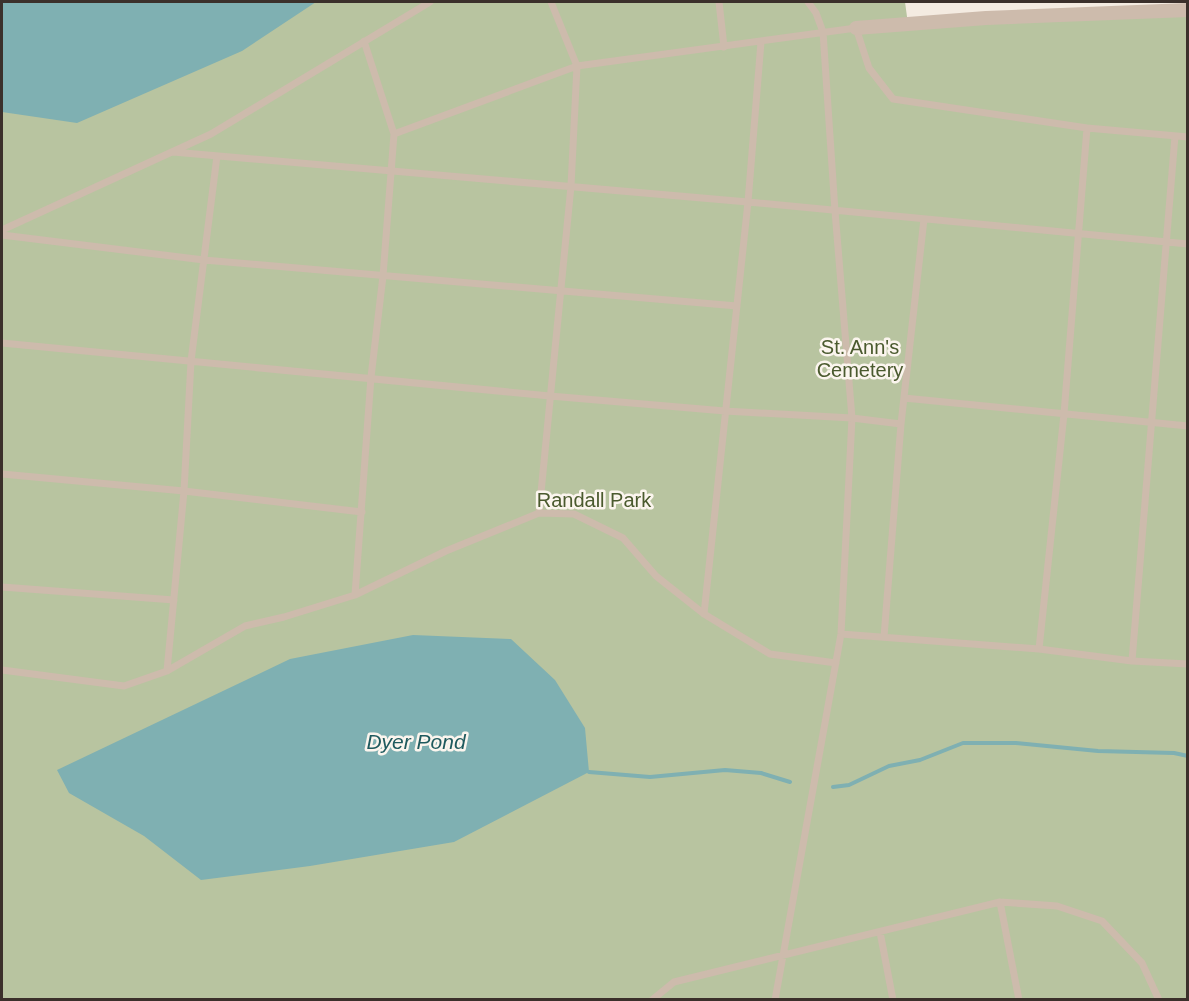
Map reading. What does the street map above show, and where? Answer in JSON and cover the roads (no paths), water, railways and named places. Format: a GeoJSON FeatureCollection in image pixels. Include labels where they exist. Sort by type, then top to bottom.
{"type":"FeatureCollection","features":[{"type":"Feature","properties":{"kind":"street"},"geometry":{"type":"LineString","coordinates":[[856,28],[986,18],[1188,10]]}},
{"type":"Feature","properties":{"kind":"lane"},"geometry":{"type":"LineString","coordinates":[[2,230],[212,134],[430,2]]}},
{"type":"Feature","properties":{"kind":"lane"},"geometry":{"type":"LineString","coordinates":[[539,513],[571,186],[577,66],[551,2]]}},
{"type":"Feature","properties":{"kind":"lane"},"geometry":{"type":"LineString","coordinates":[[719,2],[724,46]]}},
{"type":"Feature","properties":{"kind":"lane"},"geometry":{"type":"LineString","coordinates":[[775,999],[841,634],[852,418],[823,32],[816,13],[808,2]]}},
{"type":"Feature","properties":{"kind":"lane"},"geometry":{"type":"LineString","coordinates":[[394,134],[577,66],[856,28],[869,68],[893,99],[1087,128],[1188,137]]}},
{"type":"Feature","properties":{"kind":"lane"},"geometry":{"type":"LineString","coordinates":[[355,595],[371,377],[383,276],[394,134],[364,41]]}},
{"type":"Feature","properties":{"kind":"lane"},"geometry":{"type":"LineString","coordinates":[[704,614],[748,202],[761,42]]}},
{"type":"Feature","properties":{"kind":"lane"},"geometry":{"type":"LineString","coordinates":[[1039,649],[1064,414],[1087,128]]}},
{"type":"Feature","properties":{"kind":"lane"},"geometry":{"type":"LineString","coordinates":[[1132,661],[1175,136]]}},
{"type":"Feature","properties":{"kind":"lane"},"geometry":{"type":"LineString","coordinates":[[173,152],[748,202],[1188,244]]}},
{"type":"Feature","properties":{"kind":"lane"},"geometry":{"type":"LineString","coordinates":[[167,671],[184,491],[191,361],[217,156]]}},
{"type":"Feature","properties":{"kind":"lane"},"geometry":{"type":"LineString","coordinates":[[884,637],[901,424],[924,219]]}},
{"type":"Feature","properties":{"kind":"lane"},"geometry":{"type":"LineString","coordinates":[[2,235],[204,260],[737,306]]}},
{"type":"Feature","properties":{"kind":"lane"},"geometry":{"type":"LineString","coordinates":[[2,343],[550,396],[725,411],[852,418],[901,424]]}},
{"type":"Feature","properties":{"kind":"lane"},"geometry":{"type":"LineString","coordinates":[[904,398],[1188,426]]}},
{"type":"Feature","properties":{"kind":"lane"},"geometry":{"type":"LineString","coordinates":[[2,474],[184,491],[362,512]]}},
{"type":"Feature","properties":{"kind":"lane"},"geometry":{"type":"LineString","coordinates":[[2,670],[124,687],[167,671],[245,626],[284,617],[355,595],[446,551],[539,513],[574,514],[623,538],[656,576],[704,614],[770,654],[836,663]]}},
{"type":"Feature","properties":{"kind":"lane"},"geometry":{"type":"LineString","coordinates":[[2,587],[174,600]]}},
{"type":"Feature","properties":{"kind":"lane"},"geometry":{"type":"LineString","coordinates":[[841,634],[1039,649],[1132,661],[1188,664]]}},
{"type":"Feature","properties":{"kind":"lane"},"geometry":{"type":"LineString","coordinates":[[652,999],[674,982],[1000,902],[1057,906],[1102,921],[1142,963],[1159,999]]}},
{"type":"Feature","properties":{"kind":"lane"},"geometry":{"type":"LineString","coordinates":[[1000,902],[1019,999]]}},
{"type":"Feature","properties":{"kind":"lane"},"geometry":{"type":"LineString","coordinates":[[880,932],[893,999]]}},
{"type":"Feature","properties":{"kind":"water"},"geometry":{"type":"Polygon","coordinates":[[[2,2],[316,2],[242,51],[77,123],[2,112],[2,2]]]}},
{"type":"Feature","properties":{"kind":"water","name":"Dyer Pond"},"geometry":{"type":"Polygon","coordinates":[[[413,635],[511,639],[555,680],[585,728],[589,772],[454,842],[310,866],[201,880],[144,836],[69,793],[57,770],[290,659],[413,635]]]}},
{"type":"Feature","properties":{"kind":"waterway"},"geometry":{"type":"LineString","coordinates":[[833,787],[849,785],[889,766],[920,760],[963,743],[1016,743],[1098,751],[1174,753],[1188,756]]}},
{"type":"Feature","properties":{"kind":"waterway"},"geometry":{"type":"LineString","coordinates":[[589,772],[650,777],[725,770],[761,773],[790,782]]}},
{"type":"Feature","properties":{"kind":"park label","name":"St. Ann's Cemetery"},"geometry":{"type":"Point","coordinates":[860,358]}},
{"type":"Feature","properties":{"kind":"park label","name":"Randall Park"},"geometry":{"type":"Point","coordinates":[594,500]}}]}
